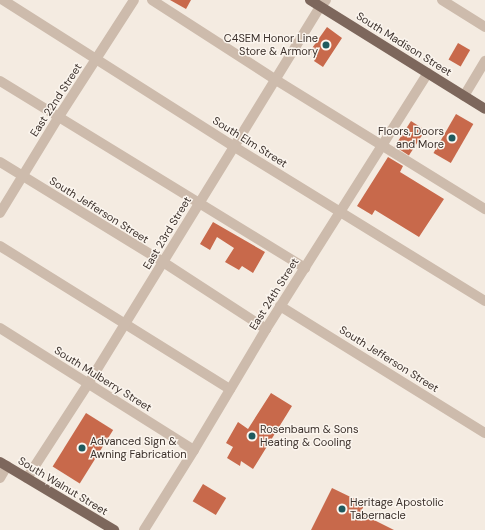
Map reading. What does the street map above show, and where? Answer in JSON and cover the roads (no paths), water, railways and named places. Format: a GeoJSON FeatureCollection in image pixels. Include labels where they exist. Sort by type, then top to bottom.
{"type":"FeatureCollection","features":[{"type":"Feature","properties":{"kind":"main road","name":"South Madison Street"},"geometry":{"type":"LineString","coordinates":[[310,0],[323,3],[485,109]]}},
{"type":"Feature","properties":{"kind":"main road","name":"South Walnut Street"},"geometry":{"type":"LineString","coordinates":[[4,464],[114,530]]}},
{"type":"Feature","properties":{"kind":"street","name":"South Elm Street"},"geometry":{"type":"LineString","coordinates":[[4,0],[233,146],[485,301]]}},
{"type":"Feature","properties":{"kind":"street","name":"East 22nd Street"},"geometry":{"type":"LineString","coordinates":[[0,213],[58,118],[134,0]]}},
{"type":"Feature","properties":{"kind":"street"},"geometry":{"type":"LineString","coordinates":[[152,0],[276,80],[382,144],[485,209]]}},
{"type":"Feature","properties":{"kind":"street"},"geometry":{"type":"LineString","coordinates":[[442,0],[485,27]]}},
{"type":"Feature","properties":{"kind":"street","name":"East 23rd Street"},"geometry":{"type":"LineString","coordinates":[[27,478],[88,384],[233,146],[276,80],[323,3]]}},
{"type":"Feature","properties":{"kind":"street"},"geometry":{"type":"LineString","coordinates":[[464,96],[485,62]]}},
{"type":"Feature","properties":{"kind":"street","name":"East 24th Street"},"geometry":{"type":"LineString","coordinates":[[144,530],[194,450],[280,306],[428,73]]}},
{"type":"Feature","properties":{"kind":"street"},"geometry":{"type":"LineString","coordinates":[[0,81],[198,204],[305,268]]}},
{"type":"Feature","properties":{"kind":"street","name":"South Jefferson Street"},"geometry":{"type":"LineString","coordinates":[[0,162],[163,262],[266,329]]}},
{"type":"Feature","properties":{"kind":"street"},"geometry":{"type":"LineString","coordinates":[[0,246],[230,389]]}},
{"type":"Feature","properties":{"kind":"street","name":"South Jefferson Street"},"geometry":{"type":"LineString","coordinates":[[280,306],[485,433]]}},
{"type":"Feature","properties":{"kind":"street","name":"South Mulberry Street"},"geometry":{"type":"LineString","coordinates":[[0,328],[194,450]]}},
{"type":"Feature","properties":{"kind":"street"},"geometry":{"type":"LineString","coordinates":[[0,478],[4,464]]}},
{"type":"Feature","properties":{"kind":"place","name":"C4SEM Honor Line Store & Armory"},"geometry":{"type":"Point","coordinates":[326,45]}},
{"type":"Feature","properties":{"kind":"place","name":"Floors, Doors and More"},"geometry":{"type":"Point","coordinates":[452,138]}},
{"type":"Feature","properties":{"kind":"place","name":"Rosenbaum & Sons Heating & Cooling"},"geometry":{"type":"Point","coordinates":[252,436]}},
{"type":"Feature","properties":{"kind":"place","name":"Advanced Sign & Awning Fabrication"},"geometry":{"type":"Point","coordinates":[82,448]}},
{"type":"Feature","properties":{"kind":"place","name":"Heritage Apostolic Tabernacle"},"geometry":{"type":"Point","coordinates":[342,509]}}]}
